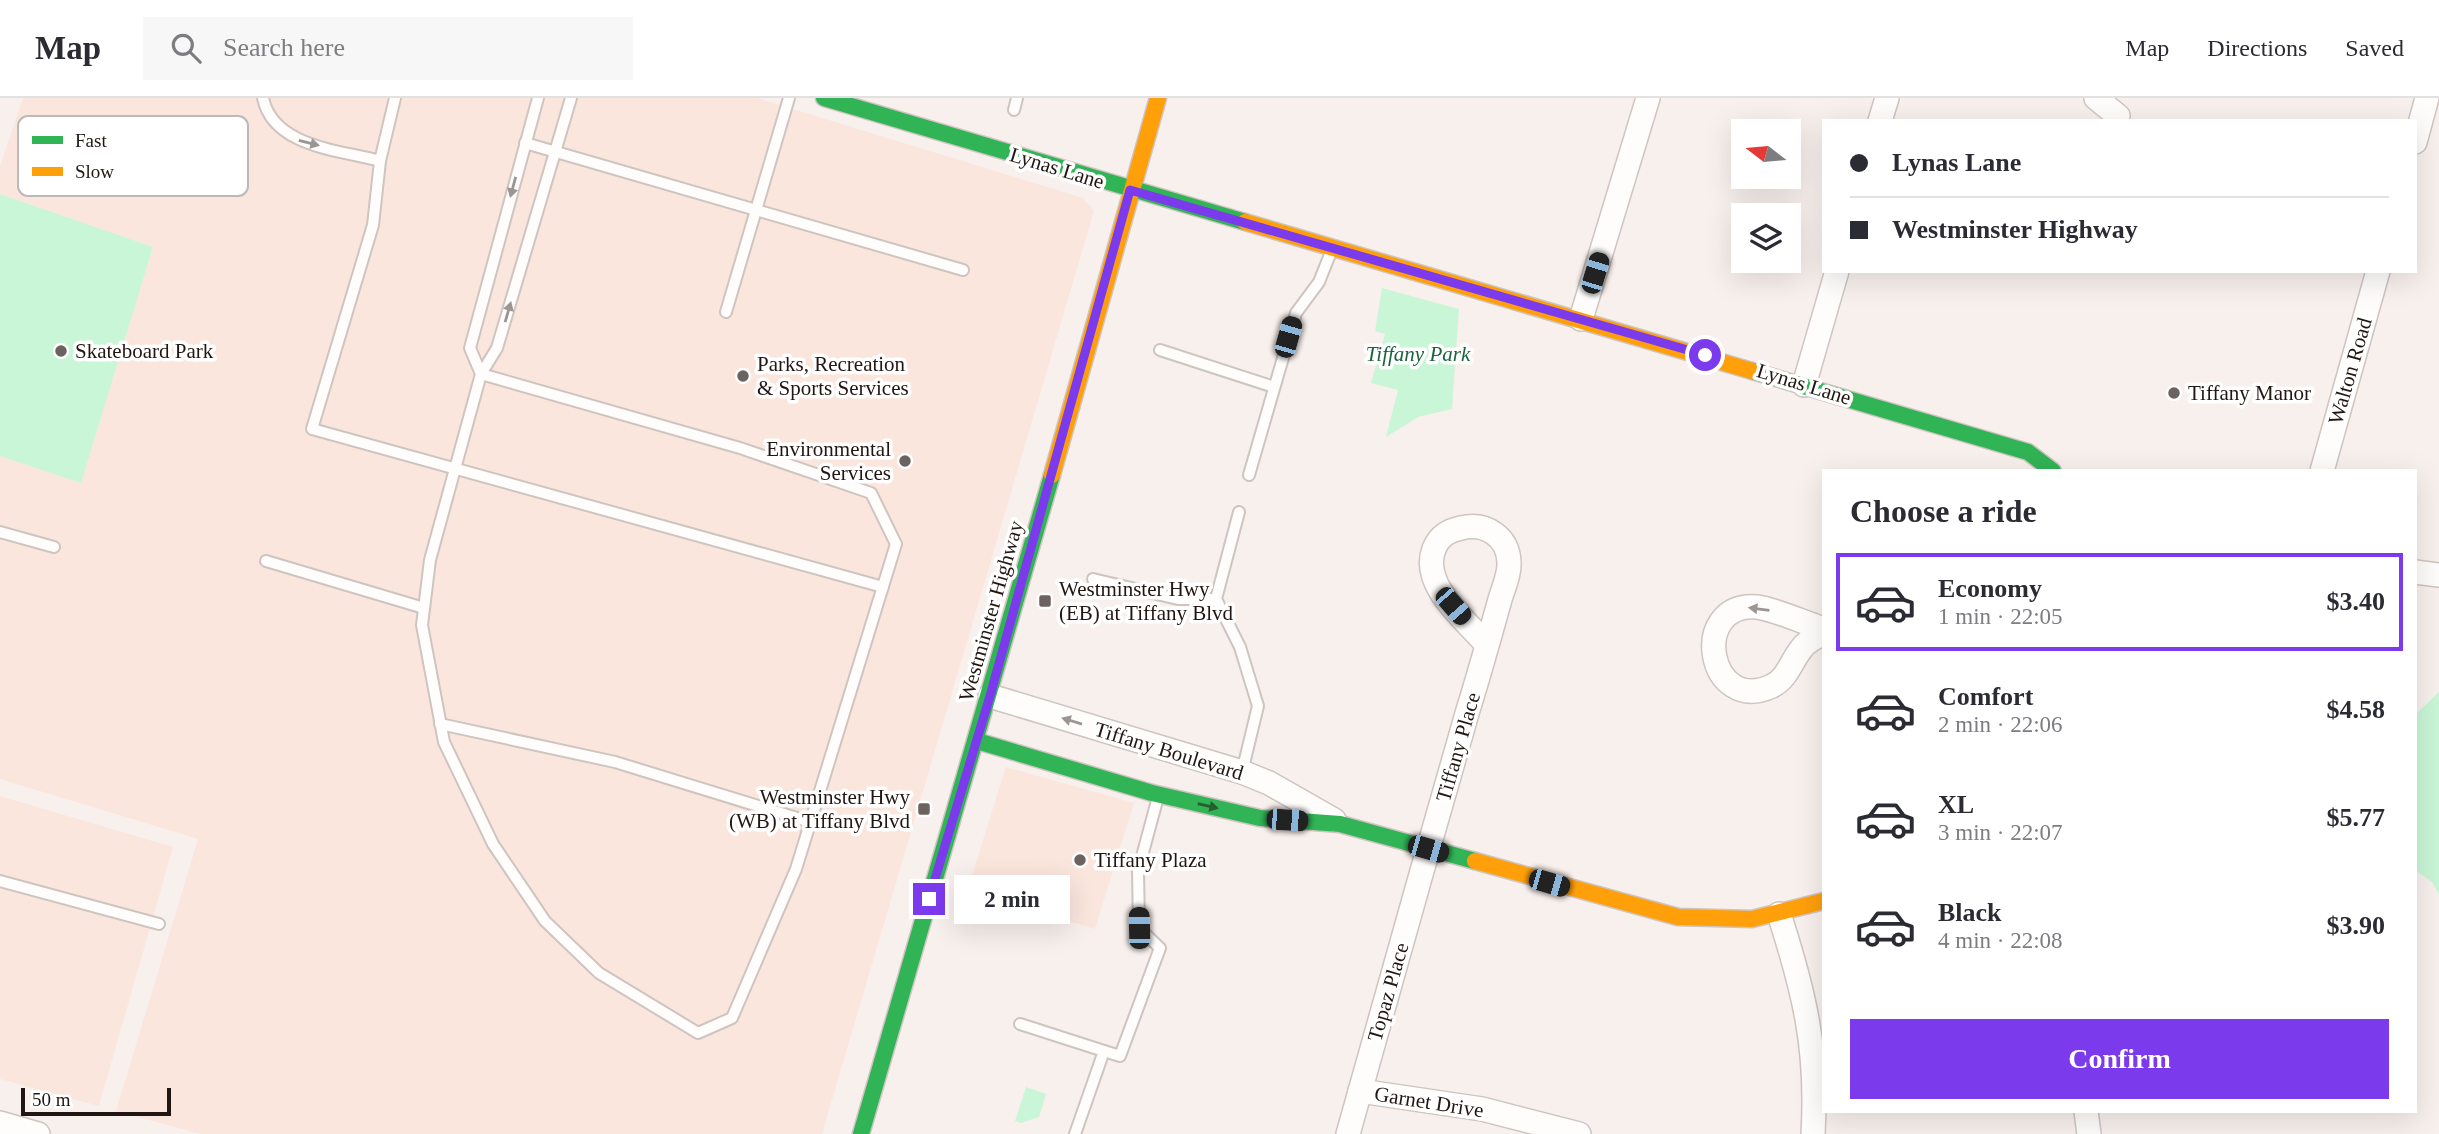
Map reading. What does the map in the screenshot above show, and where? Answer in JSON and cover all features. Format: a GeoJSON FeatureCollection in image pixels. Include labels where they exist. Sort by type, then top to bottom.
{"type":"FeatureCollection","features":[{"type":"Feature","properties":{"kind":"street","name":"Lynas Lane"},"geometry":{"type":"LineString","coordinates":[[824,98],[888,107],[1130,190],[1804,384],[2028,452],[2051,469]]}},
{"type":"Feature","properties":{"kind":"street","name":"Westminster Highway"},"geometry":{"type":"LineString","coordinates":[[861,1134],[990,696],[1158,98]]}},
{"type":"Feature","properties":{"kind":"street"},"geometry":{"type":"LineString","coordinates":[[1581,319],[1648,98]]}},
{"type":"Feature","properties":{"kind":"street"},"geometry":{"type":"LineString","coordinates":[[1881,119],[1887,98]]}},
{"type":"Feature","properties":{"kind":"street"},"geometry":{"type":"LineString","coordinates":[[2096,98],[2118,116],[2117,119]]}},
{"type":"Feature","properties":{"kind":"street"},"geometry":{"type":"LineString","coordinates":[[2417,135],[2427,98]]}},
{"type":"Feature","properties":{"kind":"street"},"geometry":{"type":"LineString","coordinates":[[1804,384],[1836,273]]}},
{"type":"Feature","properties":{"kind":"street","name":"Walton Road"},"geometry":{"type":"LineString","coordinates":[[2323,469],[2377,273]]}},
{"type":"Feature","properties":{"kind":"street","name":"Tiffany Place"},"geometry":{"type":"LineString","coordinates":[[1428,849],[1487,645],[1510,565],[1507,547],[1495,533],[1475,526],[1460,528],[1442,535],[1437,542],[1430,569],[1436,586],[1487,645]]}},
{"type":"Feature","properties":{"kind":"street"},"geometry":{"type":"LineString","coordinates":[[2417,572],[2439,575]]}},
{"type":"Feature","properties":{"kind":"street"},"geometry":{"type":"LineString","coordinates":[[1822,630],[1767,609],[1741,609],[1720,624],[1714,636],[1715,663],[1722,675],[1732,684],[1746,690],[1760,690],[1784,677],[1799,651],[1822,633]]}},
{"type":"Feature","properties":{"kind":"street","name":"Tiffany Boulevard"},"geometry":{"type":"LineString","coordinates":[[990,696],[1241,772],[1269,783],[1340,824]]}},
{"type":"Feature","properties":{"kind":"street","name":"Tiffany Boulevard"},"geometry":{"type":"LineString","coordinates":[[977,741],[1159,794],[1260,818],[1340,824],[1678,917],[1725,920],[1779,915],[1822,902]]}},
{"type":"Feature","properties":{"kind":"street","name":"Topaz Place"},"geometry":{"type":"LineString","coordinates":[[1348,1134],[1428,849]]}},
{"type":"Feature","properties":{"kind":"street"},"geometry":{"type":"LineString","coordinates":[[1779,915],[1809,1018],[1816,1083],[1813,1134]]}},
{"type":"Feature","properties":{"kind":"street","name":"Garnet Drive"},"geometry":{"type":"LineString","coordinates":[[1360,1091],[1482,1109],[1579,1134]]}},
{"type":"Feature","properties":{"kind":"street"},"geometry":{"type":"LineString","coordinates":[[2086,1113],[2089,1134]]}},
{"type":"Feature","properties":{"kind":"street"},"geometry":{"type":"LineString","coordinates":[[0,1123],[38,1134]]}},
{"type":"Feature","properties":{"kind":"lane"},"geometry":{"type":"LineString","coordinates":[[263,98],[266,111],[294,139],[380,161]]}},
{"type":"Feature","properties":{"kind":"lane"},"geometry":{"type":"LineString","coordinates":[[395,98],[380,161],[373,225],[312,429],[883,587]]}},
{"type":"Feature","properties":{"kind":"lane"},"geometry":{"type":"LineString","coordinates":[[481,374],[470,348],[538,98]]}},
{"type":"Feature","properties":{"kind":"lane"},"geometry":{"type":"LineString","coordinates":[[481,374],[740,448],[871,493],[896,544],[796,869],[732,1018],[698,1033],[599,973],[545,921],[493,844],[444,742],[422,625],[430,560],[481,374],[497,348],[571,98]]}},
{"type":"Feature","properties":{"kind":"lane"},"geometry":{"type":"LineString","coordinates":[[726,312],[789,98]]}},
{"type":"Feature","properties":{"kind":"lane"},"geometry":{"type":"LineString","coordinates":[[1014,110],[1017,98]]}},
{"type":"Feature","properties":{"kind":"lane"},"geometry":{"type":"LineString","coordinates":[[525,143],[963,270]]}},
{"type":"Feature","properties":{"kind":"lane"},"geometry":{"type":"LineString","coordinates":[[1249,475],[1296,313],[1319,282],[1332,249]]}},
{"type":"Feature","properties":{"kind":"lane"},"geometry":{"type":"LineString","coordinates":[[1160,350],[1274,387]]}},
{"type":"Feature","properties":{"kind":"lane"},"geometry":{"type":"LineString","coordinates":[[1239,512],[1216,599],[1240,647],[1258,706],[1241,772]]}},
{"type":"Feature","properties":{"kind":"lane"},"geometry":{"type":"LineString","coordinates":[[0,532],[54,547]]}},
{"type":"Feature","properties":{"kind":"lane"},"geometry":{"type":"LineString","coordinates":[[266,561],[424,608]]}},
{"type":"Feature","properties":{"kind":"lane"},"geometry":{"type":"LineString","coordinates":[[1093,579],[1178,599],[1216,599]]}},
{"type":"Feature","properties":{"kind":"lane"},"geometry":{"type":"LineString","coordinates":[[440,724],[615,762],[810,822]]}},
{"type":"Feature","properties":{"kind":"lane"},"geometry":{"type":"LineString","coordinates":[[1020,1024],[1120,1056],[1160,948],[1139,928],[1138,871],[1159,794]]}},
{"type":"Feature","properties":{"kind":"lane"},"geometry":{"type":"LineString","coordinates":[[0,881],[159,924]]}},
{"type":"Feature","properties":{"kind":"lane"},"geometry":{"type":"LineString","coordinates":[[1075,1134],[1104,1051]]}},
{"type":"Feature","properties":{"kind":"shaded area"},"geometry":{"type":"Polygon","coordinates":[[[23,98],[757,98],[1083,198],[1094,211],[822,1134],[200,1134],[116,1111],[198,839],[0,779],[0,456],[81,482],[153,247],[0,194],[0,166],[23,98]]]}},
{"type":"Feature","properties":{"kind":"shaded area"},"geometry":{"type":"Polygon","coordinates":[[[1006,767],[1134,803],[1095,929],[967,891],[1006,767]]]}},
{"type":"Feature","properties":{"kind":"shaded area"},"geometry":{"type":"Polygon","coordinates":[[[0,796],[173,847],[99,1106],[0,1079],[0,796]]]}},
{"type":"Feature","properties":{"kind":"green space","name":"Skateboard Park"},"geometry":{"type":"Polygon","coordinates":[[[0,194],[153,247],[81,483],[0,456],[0,194]]]}},
{"type":"Feature","properties":{"kind":"green space","name":"Tiffany Park"},"geometry":{"type":"Polygon","coordinates":[[[1382,288],[1459,309],[1452,409],[1418,417],[1386,437],[1398,390],[1371,383],[1385,334],[1375,331],[1382,288]]]}},
{"type":"Feature","properties":{"kind":"green space"},"geometry":{"type":"Polygon","coordinates":[[[2439,692],[2439,894],[2432,882],[2417,871],[2417,713],[2439,692]]]}},
{"type":"Feature","properties":{"kind":"green space"},"geometry":{"type":"Polygon","coordinates":[[[1026,1087],[1046,1094],[1039,1117],[1021,1123],[1015,1121],[1026,1087]]]}},
{"type":"Feature","properties":{"kind":"traffic: fast"},"geometry":{"type":"LineString","coordinates":[[824,98],[1245,222]]}},
{"type":"Feature","properties":{"kind":"traffic: fast"},"geometry":{"type":"LineString","coordinates":[[1752,371],[2028,452],[2050,469]]}},
{"type":"Feature","properties":{"kind":"traffic: fast"},"geometry":{"type":"LineString","coordinates":[[861,1134],[1052,475]]}},
{"type":"Feature","properties":{"kind":"traffic: fast"},"geometry":{"type":"LineString","coordinates":[[977,741],[1152,793],[1260,818],[1340,824],[1475,861]]}},
{"type":"Feature","properties":{"kind":"traffic: slow"},"geometry":{"type":"LineString","coordinates":[[1052,475],[1158,98]]}},
{"type":"Feature","properties":{"kind":"traffic: slow"},"geometry":{"type":"LineString","coordinates":[[1245,222],[1752,371]]}},
{"type":"Feature","properties":{"kind":"traffic: slow"},"geometry":{"type":"LineString","coordinates":[[1475,861],[1678,917],[1752,919],[1822,902]]}},
{"type":"Feature","properties":{"kind":"place","name":"Skateboard Park"},"geometry":{"type":"Point","coordinates":[61,351]}},
{"type":"Feature","properties":{"kind":"place","name":"Parks, Recreation & Sports Services"},"geometry":{"type":"Point","coordinates":[743,376]}},
{"type":"Feature","properties":{"kind":"place","name":"Tiffany Manor"},"geometry":{"type":"Point","coordinates":[2174,393]}},
{"type":"Feature","properties":{"kind":"place","name":"Environmental Services"},"geometry":{"type":"Point","coordinates":[905,461]}},
{"type":"Feature","properties":{"kind":"place","name":"Westminster Hwy (EB) at Tiffany Blvd"},"geometry":{"type":"Point","coordinates":[1045,601]}},
{"type":"Feature","properties":{"kind":"place","name":"Westminster Hwy (WB) at Tiffany Blvd"},"geometry":{"type":"Point","coordinates":[924,809]}},
{"type":"Feature","properties":{"kind":"place","name":"Tiffany Plaza"},"geometry":{"type":"Point","coordinates":[1080,860]}},
{"type":"Feature","properties":{"kind":"route"},"geometry":{"type":"LineString","coordinates":[[929,899],[990,696],[1130,190],[1705,355]]}}]}
